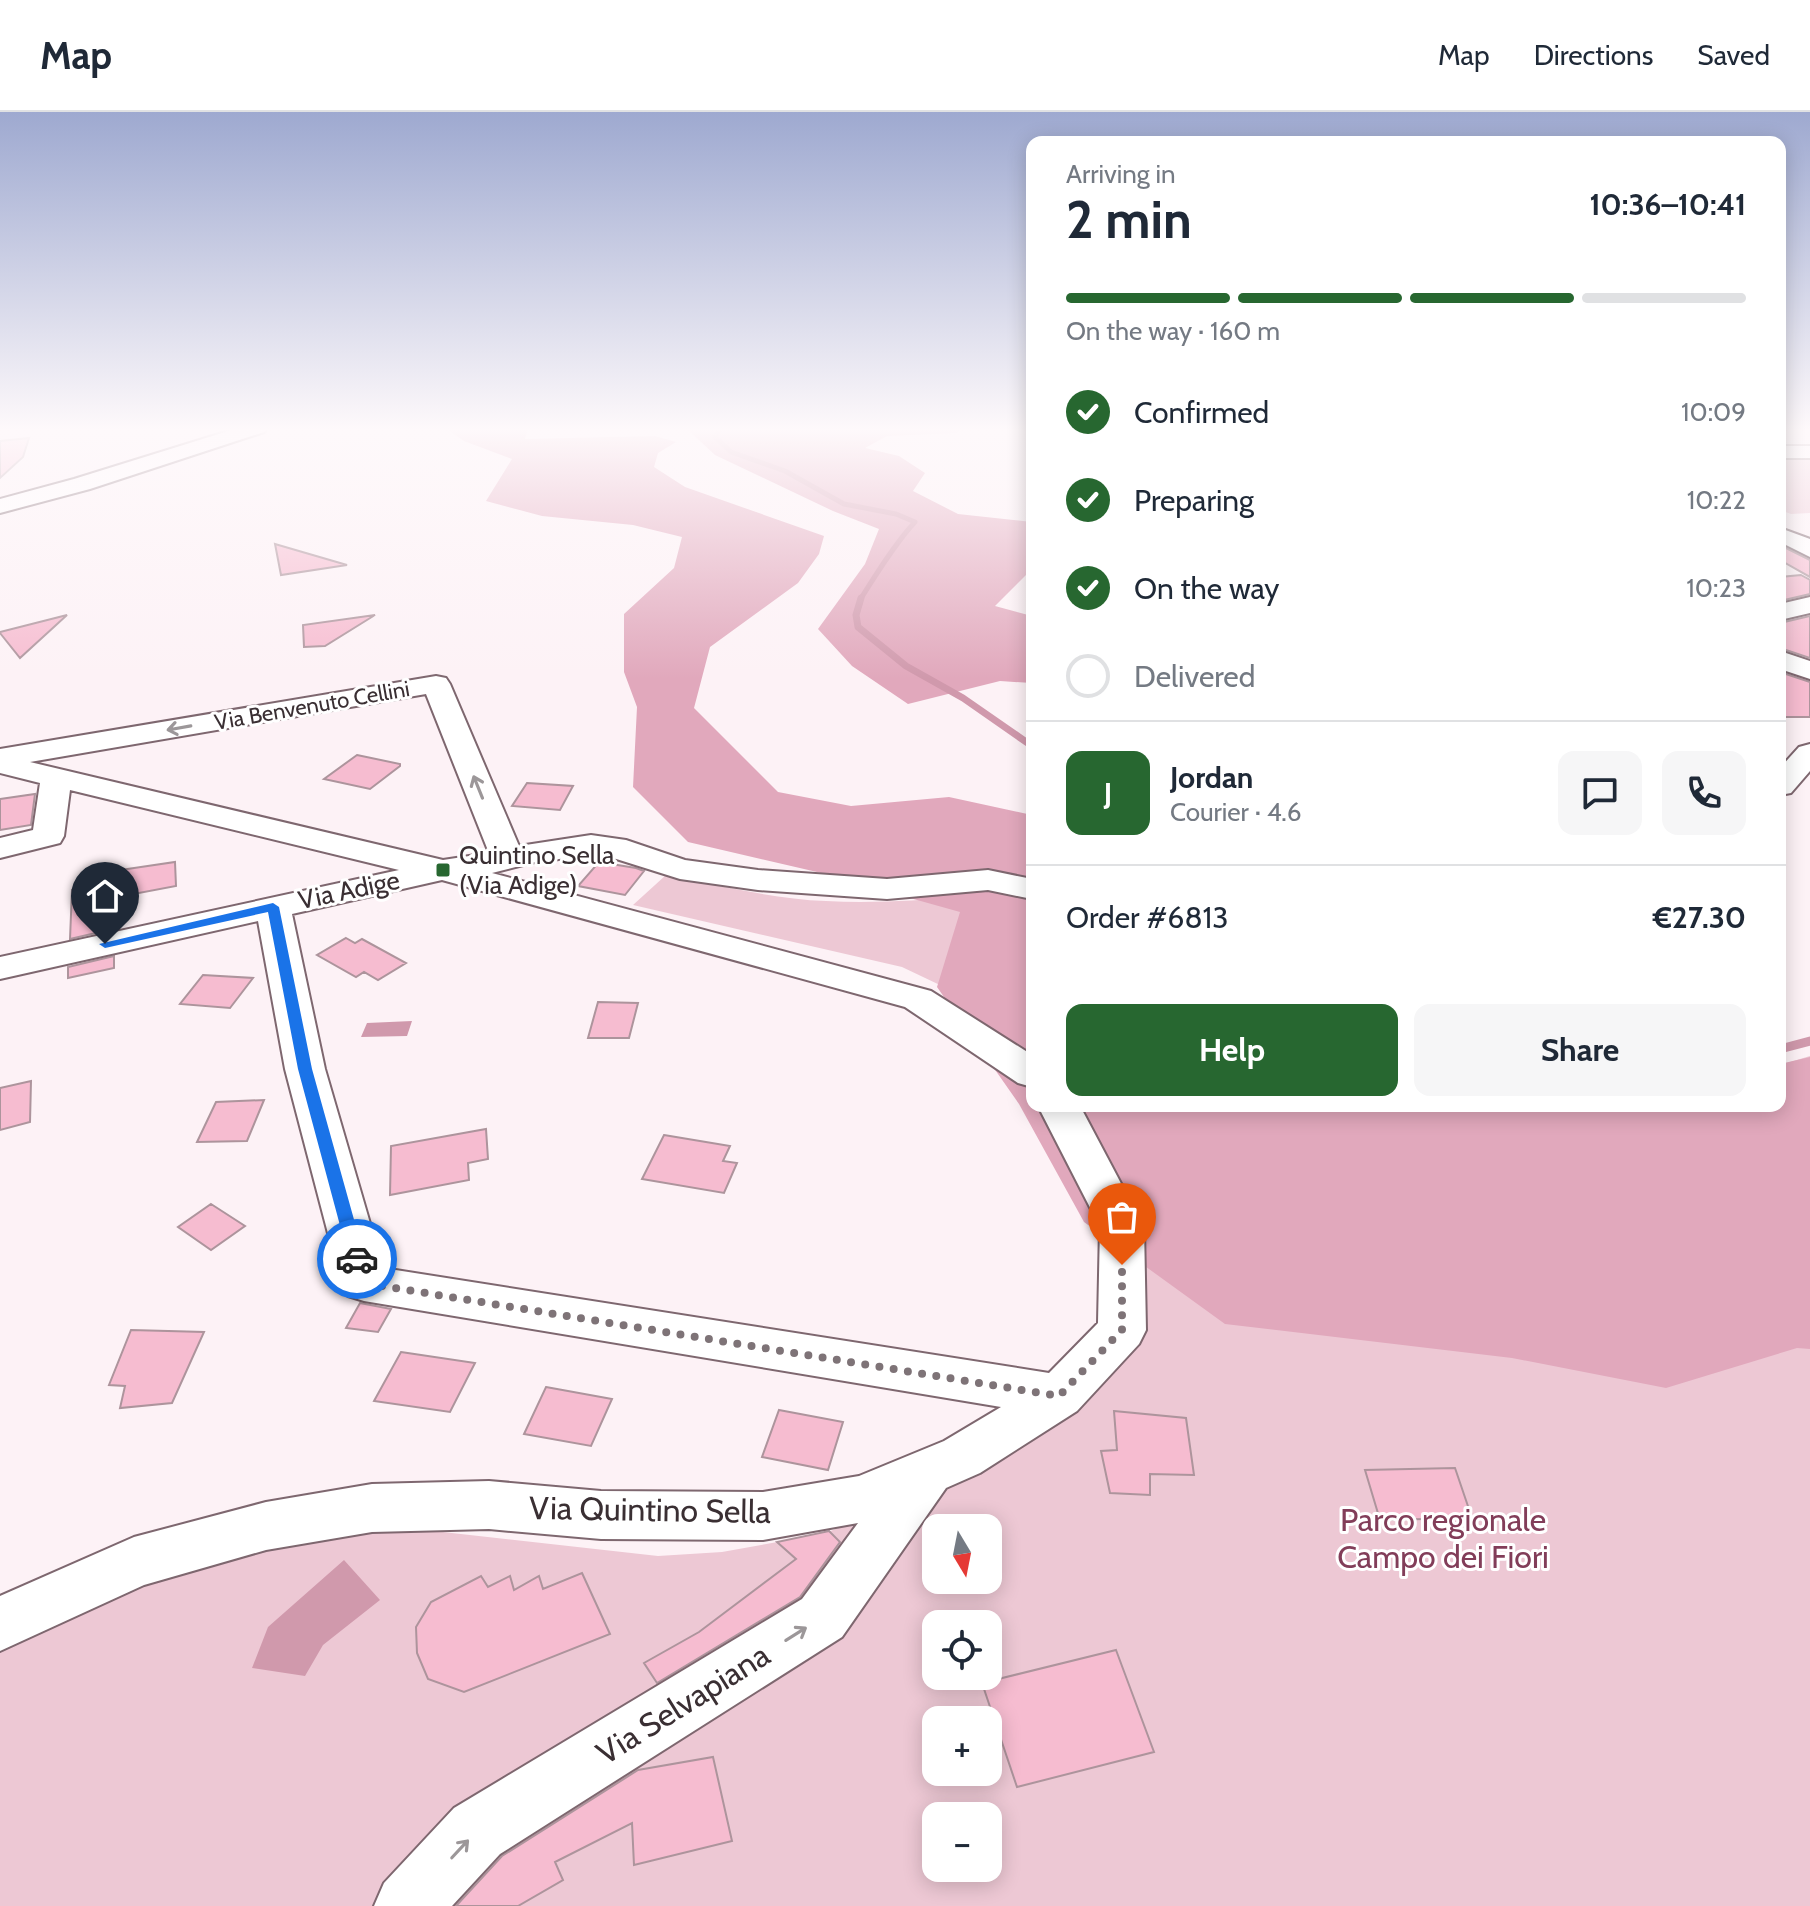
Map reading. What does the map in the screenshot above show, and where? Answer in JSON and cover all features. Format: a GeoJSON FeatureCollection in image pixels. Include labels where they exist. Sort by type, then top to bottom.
{"type":"FeatureCollection","features":[{"type":"Feature","properties":{"kind":"street"},"geometry":{"type":"LineString","coordinates":[[1786,611],[1810,605]]}},
{"type":"Feature","properties":{"kind":"street"},"geometry":{"type":"LineString","coordinates":[[1786,647],[1810,639]]}},
{"type":"Feature","properties":{"kind":"street"},"geometry":{"type":"LineString","coordinates":[[1786,661],[1810,671]]}},
{"type":"Feature","properties":{"kind":"street","name":"Via Benvenuto Cellini"},"geometry":{"type":"LineString","coordinates":[[0,758],[436,684],[508,859]]}},
{"type":"Feature","properties":{"kind":"street"},"geometry":{"type":"LineString","coordinates":[[1786,779],[1810,753]]}},
{"type":"Feature","properties":{"kind":"street"},"geometry":{"type":"LineString","coordinates":[[0,764],[443,870],[918,999],[1026,1070]]}},
{"type":"Feature","properties":{"kind":"street"},"geometry":{"type":"LineString","coordinates":[[0,848],[48,836],[56,778]]}},
{"type":"Feature","properties":{"kind":"street","name":"Via Adige"},"geometry":{"type":"LineString","coordinates":[[0,968],[443,870],[476,867],[567,846],[614,847],[680,869],[758,880],[887,889],[988,880],[1026,888]]}},
{"type":"Feature","properties":{"kind":"street"},"geometry":{"type":"LineString","coordinates":[[273,907],[305,1069],[364,1283],[1059,1396]]}},
{"type":"Feature","properties":{"kind":"street","name":"Via Quintino Sella"},"geometry":{"type":"LineString","coordinates":[[0,1624],[134,1562],[266,1526],[372,1508],[489,1505],[601,1515],[763,1516],[862,1499],[983,1445],[1059,1396],[1122,1330],[1122,1227],[1062,1112]]}},
{"type":"Feature","properties":{"kind":"street","name":"Via Selvapiana"},"geometry":{"type":"LineString","coordinates":[[407,1906],[477,1831],[822,1618],[928,1471]]}},
{"type":"Feature","properties":{"kind":"green space"},"geometry":{"type":"Polygon","coordinates":[[[1786,512],[1810,512],[1810,513],[1786,512]]]}},
{"type":"Feature","properties":{"kind":"green space"},"geometry":{"type":"Polygon","coordinates":[[[666,875],[806,900],[877,902],[963,897],[982,1005],[902,967],[633,905],[666,875]]]}},
{"type":"Feature","properties":{"kind":"green space","name":"Parco regionale Campo dei Fiori"},"geometry":{"type":"Polygon","coordinates":[[[1810,1056],[1810,1906],[0,1906],[0,1643],[187,1558],[398,1527],[658,1556],[722,1552],[823,1534],[961,1479],[1115,1369],[1144,1228],[1749,1112],[1786,1112],[1786,1063],[1810,1056]]]}},
{"type":"Feature","properties":{"kind":"shaded area"},"geometry":{"type":"Polygon","coordinates":[[[526,512],[755,512],[824,536],[819,554],[798,583],[710,647],[694,708],[778,792],[851,806],[949,797],[1026,814],[1026,1112],[1786,1112],[1786,1063],[1810,1057],[1810,1349],[1797,1348],[1666,1388],[1512,1358],[1225,1324],[1084,1222],[1019,1104],[937,987],[960,912],[817,872],[688,842],[633,787],[637,707],[624,672],[624,614],[674,568],[682,537],[633,525],[526,512]]]}},
{"type":"Feature","properties":{"kind":"shaded area"},"geometry":{"type":"Polygon","coordinates":[[[835,512],[954,512],[1026,521],[1026,575],[995,606],[1026,614],[1026,683],[1000,681],[908,704],[852,666],[818,629],[865,564],[879,529],[835,512]]]}},
{"type":"Feature","properties":{"kind":"shaded area"},"geometry":{"type":"Polygon","coordinates":[[[412,1021],[407,1036],[361,1037],[367,1023],[412,1021]]]}},
{"type":"Feature","properties":{"kind":"shaded area"},"geometry":{"type":"Polygon","coordinates":[[[344,1560],[380,1600],[323,1645],[305,1676],[252,1668],[268,1627],[344,1560]]]}},
{"type":"Feature","properties":{"kind":"building"},"geometry":{"type":"Polygon","coordinates":[[[275,544],[347,565],[281,575],[275,544]]]}},
{"type":"Feature","properties":{"kind":"building"},"geometry":{"type":"Polygon","coordinates":[[[1786,548],[1810,560],[1810,577],[1786,563],[1786,548]]]}},
{"type":"Feature","properties":{"kind":"building"},"geometry":{"type":"Polygon","coordinates":[[[1801,575],[1810,580],[1810,594],[1786,600],[1786,576],[1801,575]]]}},
{"type":"Feature","properties":{"kind":"building"},"geometry":{"type":"Polygon","coordinates":[[[67,615],[20,658],[0,633],[0,632],[67,615]]]}},
{"type":"Feature","properties":{"kind":"building"},"geometry":{"type":"Polygon","coordinates":[[[375,615],[325,646],[304,647],[303,625],[375,615]]]}},
{"type":"Feature","properties":{"kind":"building"},"geometry":{"type":"Polygon","coordinates":[[[1810,616],[1810,658],[1786,650],[1786,622],[1810,616]]]}},
{"type":"Feature","properties":{"kind":"building"},"geometry":{"type":"Polygon","coordinates":[[[1786,674],[1810,682],[1810,717],[1786,717],[1786,674]]]}},
{"type":"Feature","properties":{"kind":"building"},"geometry":{"type":"Polygon","coordinates":[[[357,755],[400,766],[370,789],[324,779],[357,755]]]}},
{"type":"Feature","properties":{"kind":"building"},"geometry":{"type":"Polygon","coordinates":[[[527,783],[573,786],[560,810],[512,806],[527,783]]]}},
{"type":"Feature","properties":{"kind":"building"},"geometry":{"type":"Polygon","coordinates":[[[35,794],[31,825],[0,830],[0,799],[35,794]]]}},
{"type":"Feature","properties":{"kind":"building"},"geometry":{"type":"Polygon","coordinates":[[[175,862],[176,886],[128,895],[128,907],[113,910],[113,929],[70,939],[72,890],[93,885],[93,874],[175,862]]]}},
{"type":"Feature","properties":{"kind":"building"},"geometry":{"type":"Polygon","coordinates":[[[599,862],[644,871],[625,895],[578,886],[599,862]]]}},
{"type":"Feature","properties":{"kind":"building"},"geometry":{"type":"Polygon","coordinates":[[[346,938],[355,943],[362,939],[406,963],[378,980],[364,972],[356,977],[317,955],[346,938]]]}},
{"type":"Feature","properties":{"kind":"building"},"geometry":{"type":"Polygon","coordinates":[[[114,956],[114,968],[68,978],[68,967],[114,956]]]}},
{"type":"Feature","properties":{"kind":"building"},"geometry":{"type":"Polygon","coordinates":[[[203,975],[253,978],[230,1008],[180,1004],[203,975]]]}},
{"type":"Feature","properties":{"kind":"building"},"geometry":{"type":"Polygon","coordinates":[[[598,1002],[638,1003],[629,1038],[588,1038],[598,1002]]]}},
{"type":"Feature","properties":{"kind":"building"},"geometry":{"type":"Polygon","coordinates":[[[31,1081],[30,1122],[0,1130],[0,1088],[31,1081]]]}},
{"type":"Feature","properties":{"kind":"building"},"geometry":{"type":"Polygon","coordinates":[[[264,1100],[247,1141],[197,1142],[216,1102],[264,1100]]]}},
{"type":"Feature","properties":{"kind":"building"},"geometry":{"type":"Polygon","coordinates":[[[486,1129],[488,1159],[468,1163],[469,1180],[390,1195],[391,1146],[486,1129]]]}},
{"type":"Feature","properties":{"kind":"building"},"geometry":{"type":"Polygon","coordinates":[[[664,1135],[730,1146],[723,1161],[737,1163],[724,1193],[642,1179],[664,1135]]]}},
{"type":"Feature","properties":{"kind":"building"},"geometry":{"type":"Polygon","coordinates":[[[211,1204],[245,1226],[211,1250],[178,1227],[211,1204]]]}},
{"type":"Feature","properties":{"kind":"building"},"geometry":{"type":"Polygon","coordinates":[[[360,1303],[391,1309],[378,1332],[346,1328],[360,1303]]]}},
{"type":"Feature","properties":{"kind":"building"},"geometry":{"type":"Polygon","coordinates":[[[131,1330],[204,1332],[172,1403],[120,1408],[125,1386],[109,1385],[131,1330]]]}},
{"type":"Feature","properties":{"kind":"building"},"geometry":{"type":"Polygon","coordinates":[[[401,1352],[475,1363],[450,1412],[374,1401],[401,1352]]]}},
{"type":"Feature","properties":{"kind":"building"},"geometry":{"type":"Polygon","coordinates":[[[546,1387],[612,1399],[591,1446],[524,1434],[546,1387]]]}},
{"type":"Feature","properties":{"kind":"building"},"geometry":{"type":"Polygon","coordinates":[[[779,1410],[843,1422],[828,1470],[762,1457],[779,1410]]]}},
{"type":"Feature","properties":{"kind":"building"},"geometry":{"type":"Polygon","coordinates":[[[1114,1411],[1186,1418],[1194,1475],[1150,1474],[1150,1495],[1110,1493],[1101,1451],[1117,1450],[1114,1411]]]}},
{"type":"Feature","properties":{"kind":"building"},"geometry":{"type":"Polygon","coordinates":[[[1455,1468],[1472,1518],[1380,1520],[1365,1470],[1455,1468]]]}},
{"type":"Feature","properties":{"kind":"building"},"geometry":{"type":"Polygon","coordinates":[[[829,1531],[840,1542],[800,1597],[657,1683],[644,1663],[699,1632],[796,1559],[777,1542],[829,1531]]]}},
{"type":"Feature","properties":{"kind":"building"},"geometry":{"type":"Polygon","coordinates":[[[582,1573],[610,1634],[464,1692],[428,1679],[417,1653],[416,1627],[431,1602],[481,1576],[488,1587],[510,1576],[514,1590],[539,1576],[543,1589],[582,1573]]]}},
{"type":"Feature","properties":{"kind":"building"},"geometry":{"type":"Polygon","coordinates":[[[1116,1650],[1154,1752],[1017,1787],[1002,1742],[1002,1706],[990,1706],[984,1690],[1002,1690],[1002,1678],[1116,1650]]]}},
{"type":"Feature","properties":{"kind":"building"},"geometry":{"type":"Polygon","coordinates":[[[713,1757],[732,1841],[634,1865],[632,1823],[555,1862],[563,1880],[518,1906],[456,1906],[502,1856],[638,1770],[713,1757]]]}},
{"type":"Feature","properties":{"kind":"waterway"},"geometry":{"type":"LineString","coordinates":[[861,599],[915,522],[884,512]]}},
{"type":"Feature","properties":{"kind":"waterway"},"geometry":{"type":"LineString","coordinates":[[861,599],[856,615],[858,627],[906,666],[963,698],[1026,742]]}},
{"type":"Feature","properties":{"kind":"waterway"},"geometry":{"type":"LineString","coordinates":[[1786,1047],[1810,1041]]}},
{"type":"Feature","properties":{"kind":"way so far"},"geometry":{"type":"LineString","coordinates":[[357,1259],[364,1283],[1059,1396],[1122,1330],[1122,1265]]}},
{"type":"Feature","properties":{"kind":"place","name":"Quintino Sella (Via Adige)"},"geometry":{"type":"Point","coordinates":[443,870]}},
{"type":"Feature","properties":{"kind":"route"},"geometry":{"type":"LineString","coordinates":[[105,944],[273,907],[305,1069],[357,1259]]}}]}
